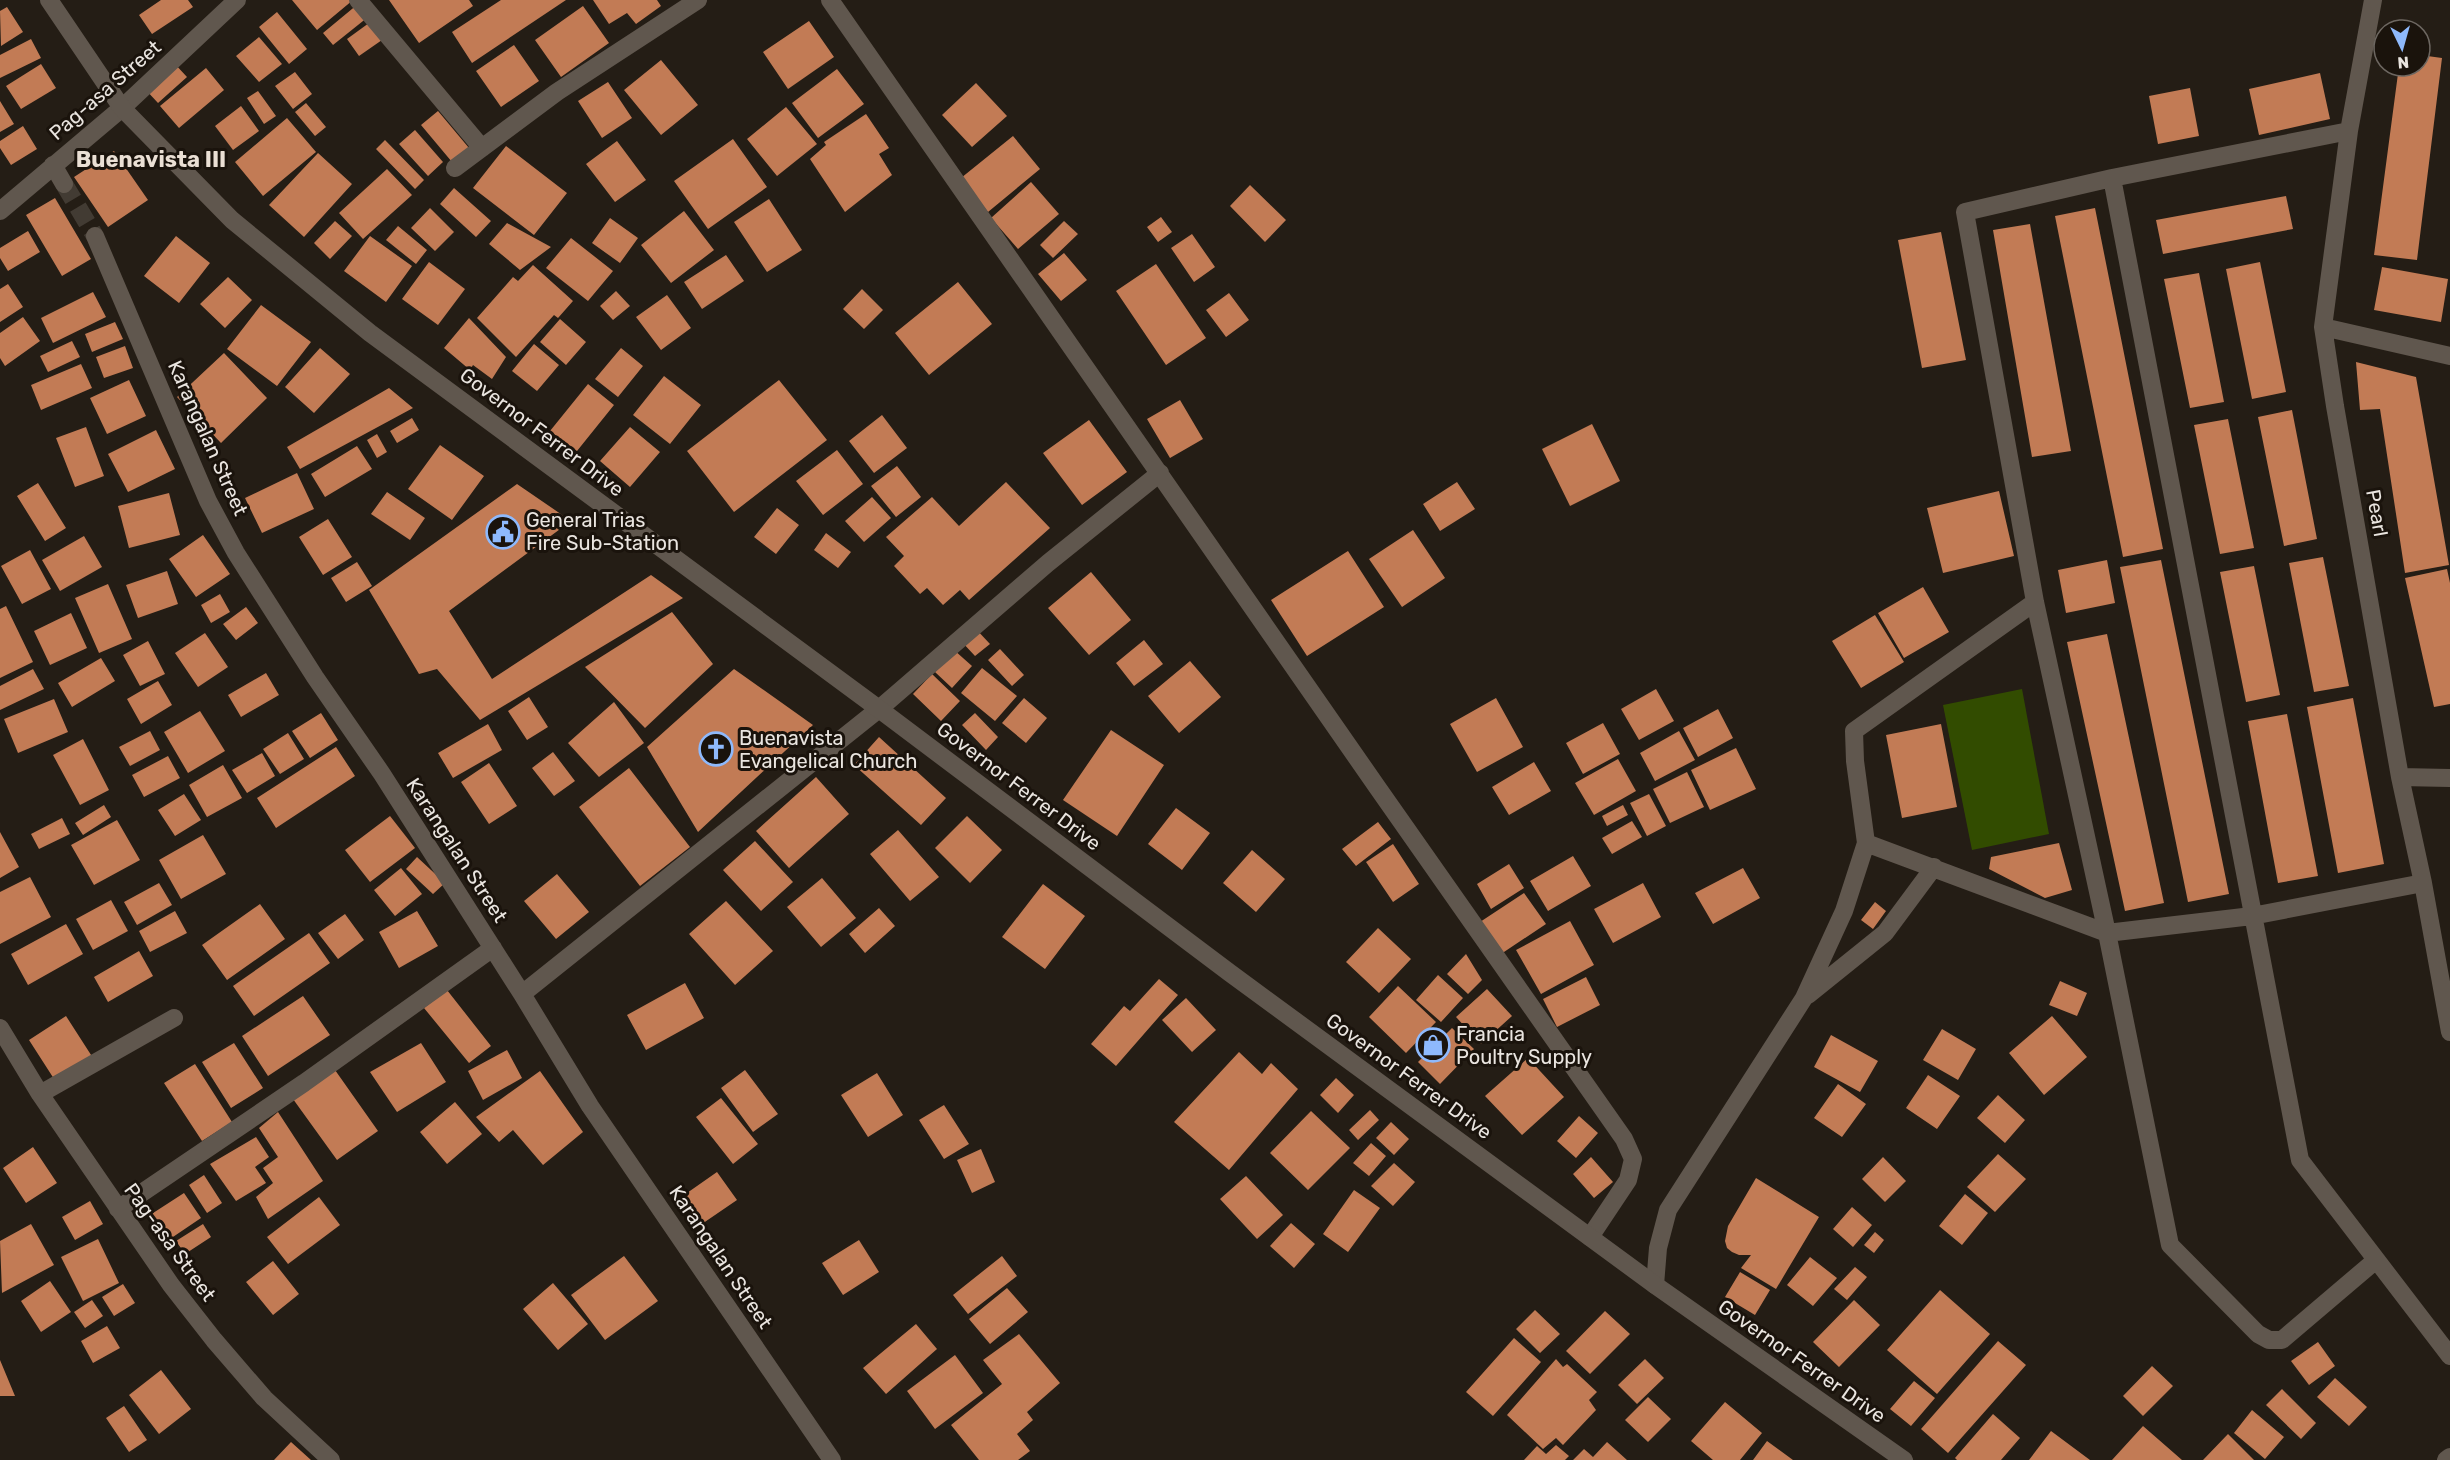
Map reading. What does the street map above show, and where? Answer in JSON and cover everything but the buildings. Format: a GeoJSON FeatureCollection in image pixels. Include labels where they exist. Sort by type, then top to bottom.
{"type":"FeatureCollection","features":[{"type":"Feature","properties":{"kind":"street","name":"Governor Ferrer Drive"},"geometry":{"type":"LineString","coordinates":[[49,0],[122,108],[232,220],[370,333],[879,709],[1240,980],[1655,1285],[1904,1460]]}},
{"type":"Feature","properties":{"kind":"street","name":"Pag-asa Street"},"geometry":{"type":"LineString","coordinates":[[0,211],[122,108],[237,0]]}},
{"type":"Feature","properties":{"kind":"street"},"geometry":{"type":"LineString","coordinates":[[358,0],[482,148]]}},
{"type":"Feature","properties":{"kind":"street"},"geometry":{"type":"LineString","coordinates":[[455,168],[557,92],[698,0]]}},
{"type":"Feature","properties":{"kind":"street"},"geometry":{"type":"LineString","coordinates":[[830,0],[1160,473],[1395,816],[1624,1139],[1633,1159],[1628,1180],[1590,1237]]}},
{"type":"Feature","properties":{"kind":"street","name":"Pearl"},"geometry":{"type":"LineString","coordinates":[[2373,0],[2349,131],[2323,327],[2400,777],[2423,883],[2450,1032]]}},
{"type":"Feature","properties":{"kind":"street"},"geometry":{"type":"LineString","coordinates":[[2349,131],[2112,178],[1965,212],[2035,602],[2107,933],[2170,1245],[2259,1334],[2269,1340],[2282,1340],[2376,1260]]}},
{"type":"Feature","properties":{"kind":"street"},"geometry":{"type":"LineString","coordinates":[[53,165],[64,184]]}},
{"type":"Feature","properties":{"kind":"street"},"geometry":{"type":"LineString","coordinates":[[2112,178],[2300,1160],[2450,1356]]}},
{"type":"Feature","properties":{"kind":"street","name":"Karangalan Street"},"geometry":{"type":"LineString","coordinates":[[95,236],[208,501],[236,553],[493,948],[590,1106],[832,1460]]}},
{"type":"Feature","properties":{"kind":"street"},"geometry":{"type":"LineString","coordinates":[[2323,327],[2450,356]]}},
{"type":"Feature","properties":{"kind":"street"},"geometry":{"type":"LineString","coordinates":[[522,994],[879,709],[1048,563],[1160,473]]}},
{"type":"Feature","properties":{"kind":"street"},"geometry":{"type":"LineString","coordinates":[[1655,1285],[1658,1248],[1668,1210],[1804,998],[1844,911],[1866,843],[1855,761],[1854,731],[2035,602]]}},
{"type":"Feature","properties":{"kind":"street"},"geometry":{"type":"LineString","coordinates":[[2400,777],[2450,778]]}},
{"type":"Feature","properties":{"kind":"street"},"geometry":{"type":"LineString","coordinates":[[1866,843],[2107,933],[2252,916],[2423,883]]}},
{"type":"Feature","properties":{"kind":"street"},"geometry":{"type":"LineString","coordinates":[[1804,998],[1885,933],[1934,867]]}},
{"type":"Feature","properties":{"kind":"street"},"geometry":{"type":"LineString","coordinates":[[118,1209],[304,1083],[493,948]]}},
{"type":"Feature","properties":{"kind":"street"},"geometry":{"type":"LineString","coordinates":[[40,1094],[174,1018]]}},
{"type":"Feature","properties":{"kind":"street","name":"Pag-asa Street"},"geometry":{"type":"LineString","coordinates":[[3,1038],[118,1209],[214,1340],[264,1398],[331,1460]]}},
{"type":"Feature","properties":{"kind":"street"},"geometry":{"type":"LineString","coordinates":[[2446,1460],[2450,1457]]}},
{"type":"Feature","properties":{"kind":"green space"},"geometry":{"type":"Polygon","coordinates":[[[2022,689],[2049,834],[1972,850],[1943,705],[2022,689]]]}},
{"type":"Feature","properties":{"kind":"tunnel"},"geometry":{"type":"LineString","coordinates":[[64,184],[95,236]]}},
{"type":"Feature","properties":{"kind":"place","name":"General Trias Fire Sub-Station"},"geometry":{"type":"Point","coordinates":[503,532]}},
{"type":"Feature","properties":{"kind":"place","name":"Buenavista Evangelical Church"},"geometry":{"type":"Point","coordinates":[716,749]}},
{"type":"Feature","properties":{"kind":"place","name":"Francia Poultry Supply"},"geometry":{"type":"Point","coordinates":[1433,1045]}},
{"type":"Feature","properties":{"kind":"district","name":"Buenavista III"},"geometry":{"type":"Point","coordinates":[151,159]}}]}
